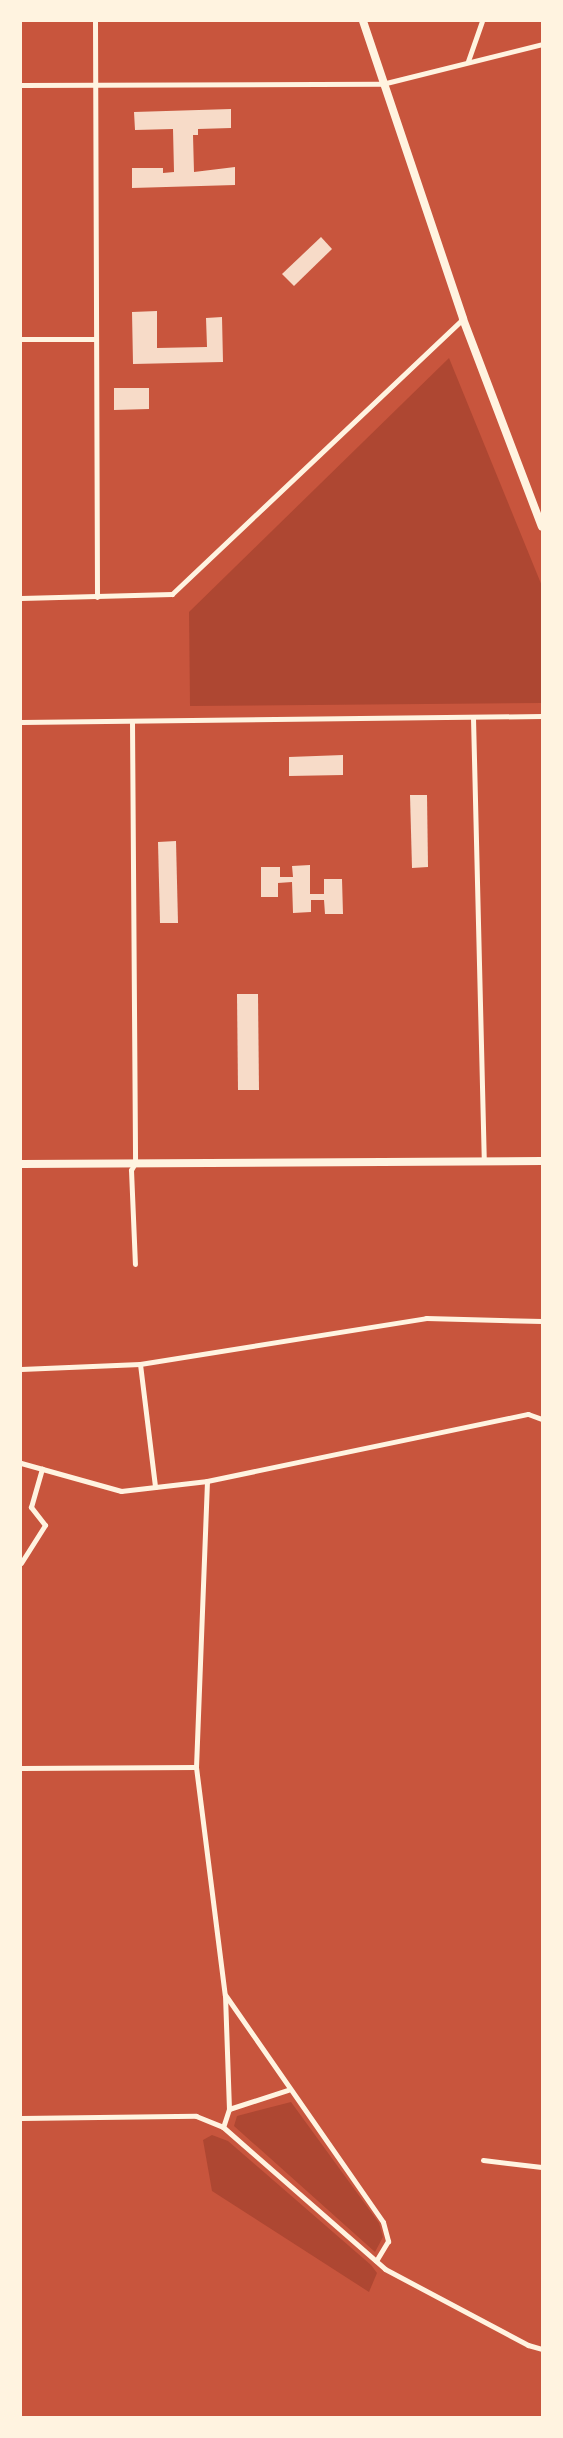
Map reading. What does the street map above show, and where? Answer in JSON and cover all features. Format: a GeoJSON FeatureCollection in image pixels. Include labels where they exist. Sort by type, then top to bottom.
{"type":"FeatureCollection","features":[{"type":"Feature","properties":{"kind":"main road"},"geometry":{"type":"LineString","coordinates":[[363,21],[382,84],[463,319],[541,524]]}},
{"type":"Feature","properties":{"kind":"main road"},"geometry":{"type":"LineString","coordinates":[[21,1164],[542,1161]]}},
{"type":"Feature","properties":{"kind":"street"},"geometry":{"type":"LineString","coordinates":[[95,21],[97,597]]}},
{"type":"Feature","properties":{"kind":"street"},"geometry":{"type":"LineString","coordinates":[[468,61],[482,21]]}},
{"type":"Feature","properties":{"kind":"street"},"geometry":{"type":"LineString","coordinates":[[21,85],[382,84],[542,44]]}},
{"type":"Feature","properties":{"kind":"street"},"geometry":{"type":"LineString","coordinates":[[21,598],[172,594],[463,319]]}},
{"type":"Feature","properties":{"kind":"street"},"geometry":{"type":"LineString","coordinates":[[21,339],[96,339]]}},
{"type":"Feature","properties":{"kind":"street"},"geometry":{"type":"LineString","coordinates":[[21,722],[542,716]]}},
{"type":"Feature","properties":{"kind":"street"},"geometry":{"type":"LineString","coordinates":[[473,718],[484,1161]]}},
{"type":"Feature","properties":{"kind":"street"},"geometry":{"type":"LineString","coordinates":[[132,722],[135,1163],[131,1170],[135,1264]]}},
{"type":"Feature","properties":{"kind":"street"},"geometry":{"type":"LineString","coordinates":[[21,1369],[140,1364],[426,1318],[542,1321]]}},
{"type":"Feature","properties":{"kind":"street"},"geometry":{"type":"LineString","coordinates":[[140,1364],[155,1487]]}},
{"type":"Feature","properties":{"kind":"street"},"geometry":{"type":"LineString","coordinates":[[21,1463],[121,1491],[207,1481],[528,1414],[542,1419]]}},
{"type":"Feature","properties":{"kind":"street"},"geometry":{"type":"LineString","coordinates":[[21,1563],[45,1525],[31,1507],[42,1469]]}},
{"type":"Feature","properties":{"kind":"street"},"geometry":{"type":"LineString","coordinates":[[207,1481],[196,1767],[225,1995],[229,2109],[223,2127]]}},
{"type":"Feature","properties":{"kind":"street"},"geometry":{"type":"LineString","coordinates":[[21,1768],[196,1767]]}},
{"type":"Feature","properties":{"kind":"street"},"geometry":{"type":"LineString","coordinates":[[225,1995],[288,2090],[383,2222],[388,2241],[376,2261]]}},
{"type":"Feature","properties":{"kind":"street"},"geometry":{"type":"LineString","coordinates":[[229,2109],[288,2090]]}},
{"type":"Feature","properties":{"kind":"street"},"geometry":{"type":"LineString","coordinates":[[21,2118],[196,2116],[223,2127],[376,2261],[528,2345],[542,2349]]}},
{"type":"Feature","properties":{"kind":"street"},"geometry":{"type":"LineString","coordinates":[[483,2160],[542,2167]]}},
{"type":"Feature","properties":{"kind":"shaded area"},"geometry":{"type":"Polygon","coordinates":[[[449,358],[542,586],[542,703],[190,706],[189,612],[449,358]]]}},
{"type":"Feature","properties":{"kind":"shaded area"},"geometry":{"type":"Polygon","coordinates":[[[291,2102],[379,2223],[383,2237],[375,2252],[234,2126],[237,2116],[291,2102]]]}},
{"type":"Feature","properties":{"kind":"shaded area"},"geometry":{"type":"Polygon","coordinates":[[[212,2135],[228,2141],[371,2265],[377,2273],[369,2292],[212,2191],[203,2140],[212,2135]]]}},
{"type":"Feature","properties":{"kind":"building"},"geometry":{"type":"Polygon","coordinates":[[[231,109],[231,128],[198,129],[198,135],[193,135],[194,172],[235,167],[235,185],[132,188],[132,168],[163,168],[163,173],[174,172],[173,129],[135,130],[134,112],[231,109]]]}},
{"type":"Feature","properties":{"kind":"building"},"geometry":{"type":"Polygon","coordinates":[[[321,237],[332,249],[294,286],[282,274],[321,237]]]}},
{"type":"Feature","properties":{"kind":"building"},"geometry":{"type":"Polygon","coordinates":[[[157,311],[157,348],[207,347],[206,318],[222,317],[223,362],[133,364],[132,312],[157,311]]]}},
{"type":"Feature","properties":{"kind":"building"},"geometry":{"type":"Polygon","coordinates":[[[114,388],[149,388],[149,409],[114,410],[114,388]]]}},
{"type":"Feature","properties":{"kind":"building"},"geometry":{"type":"Polygon","coordinates":[[[343,755],[343,775],[289,776],[289,757],[343,755]]]}},
{"type":"Feature","properties":{"kind":"building"},"geometry":{"type":"Polygon","coordinates":[[[410,795],[427,795],[428,867],[412,868],[410,795]]]}},
{"type":"Feature","properties":{"kind":"building"},"geometry":{"type":"Polygon","coordinates":[[[176,841],[178,923],[160,923],[158,842],[176,841]]]}},
{"type":"Feature","properties":{"kind":"building"},"geometry":{"type":"Polygon","coordinates":[[[310,865],[310,894],[324,894],[324,879],[342,879],[343,914],[325,914],[324,900],[311,900],[311,912],[293,913],[292,882],[278,883],[278,897],[261,897],[261,867],[280,867],[280,877],[293,877],[292,866],[310,865]]]}},
{"type":"Feature","properties":{"kind":"building"},"geometry":{"type":"Polygon","coordinates":[[[237,994],[258,994],[259,1090],[238,1090],[237,994]]]}}]}
